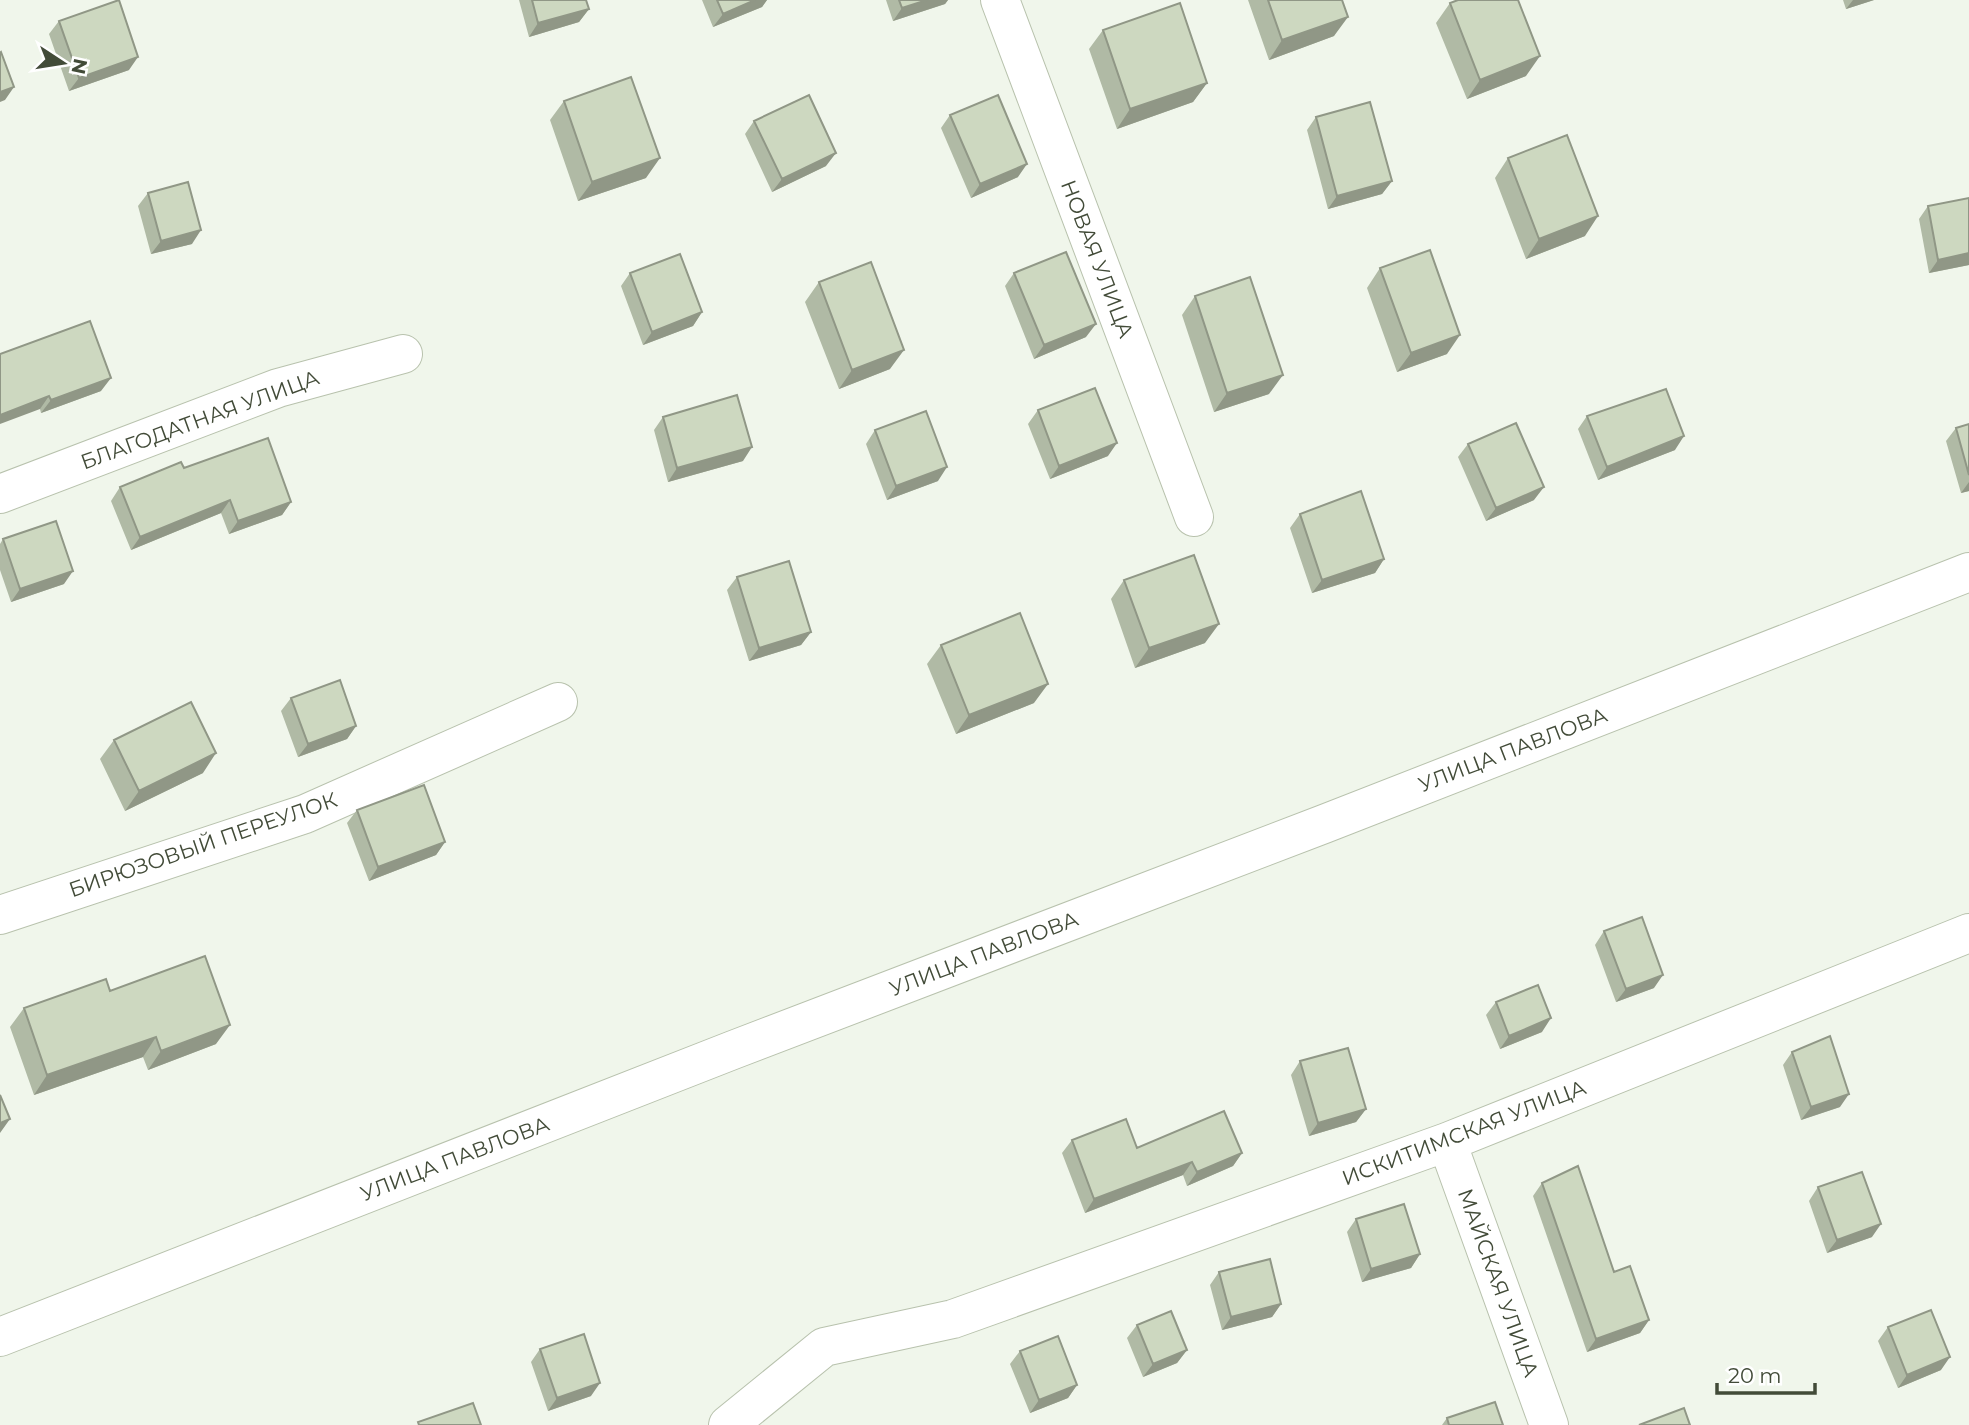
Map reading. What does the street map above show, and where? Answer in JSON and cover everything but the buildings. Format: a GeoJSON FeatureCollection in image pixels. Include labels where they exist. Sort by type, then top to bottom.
{"type":"FeatureCollection","features":[{"type":"Feature","properties":{"kind":"street","name":"НОВАЯ УЛИЦА"},"geometry":{"type":"LineString","coordinates":[[1000,0],[1194,517]]}},
{"type":"Feature","properties":{"kind":"street","name":"БЛАГОДАТНАЯ УЛИЦА"},"geometry":{"type":"LineString","coordinates":[[0,494],[278,388],[403,354]]}},
{"type":"Feature","properties":{"kind":"street","name":"УЛИЦА ПАВЛОВА"},"geometry":{"type":"LineString","coordinates":[[0,1337],[733,1050],[1337,820],[1969,572]]}},
{"type":"Feature","properties":{"kind":"street","name":"БИРЮЗОВЫЙ ПЕРЕУЛОК"},"geometry":{"type":"LineString","coordinates":[[0,915],[305,814],[558,702]]}},
{"type":"Feature","properties":{"kind":"street","name":"ИСКИТИМСКАЯ УЛИЦА"},"geometry":{"type":"LineString","coordinates":[[728,1425],[824,1347],[953,1320],[1447,1142],[1969,933]]}},
{"type":"Feature","properties":{"kind":"street","name":"МАЙСКАЯ УЛИЦА"},"geometry":{"type":"LineString","coordinates":[[1447,1142],[1549,1425]]}}]}
